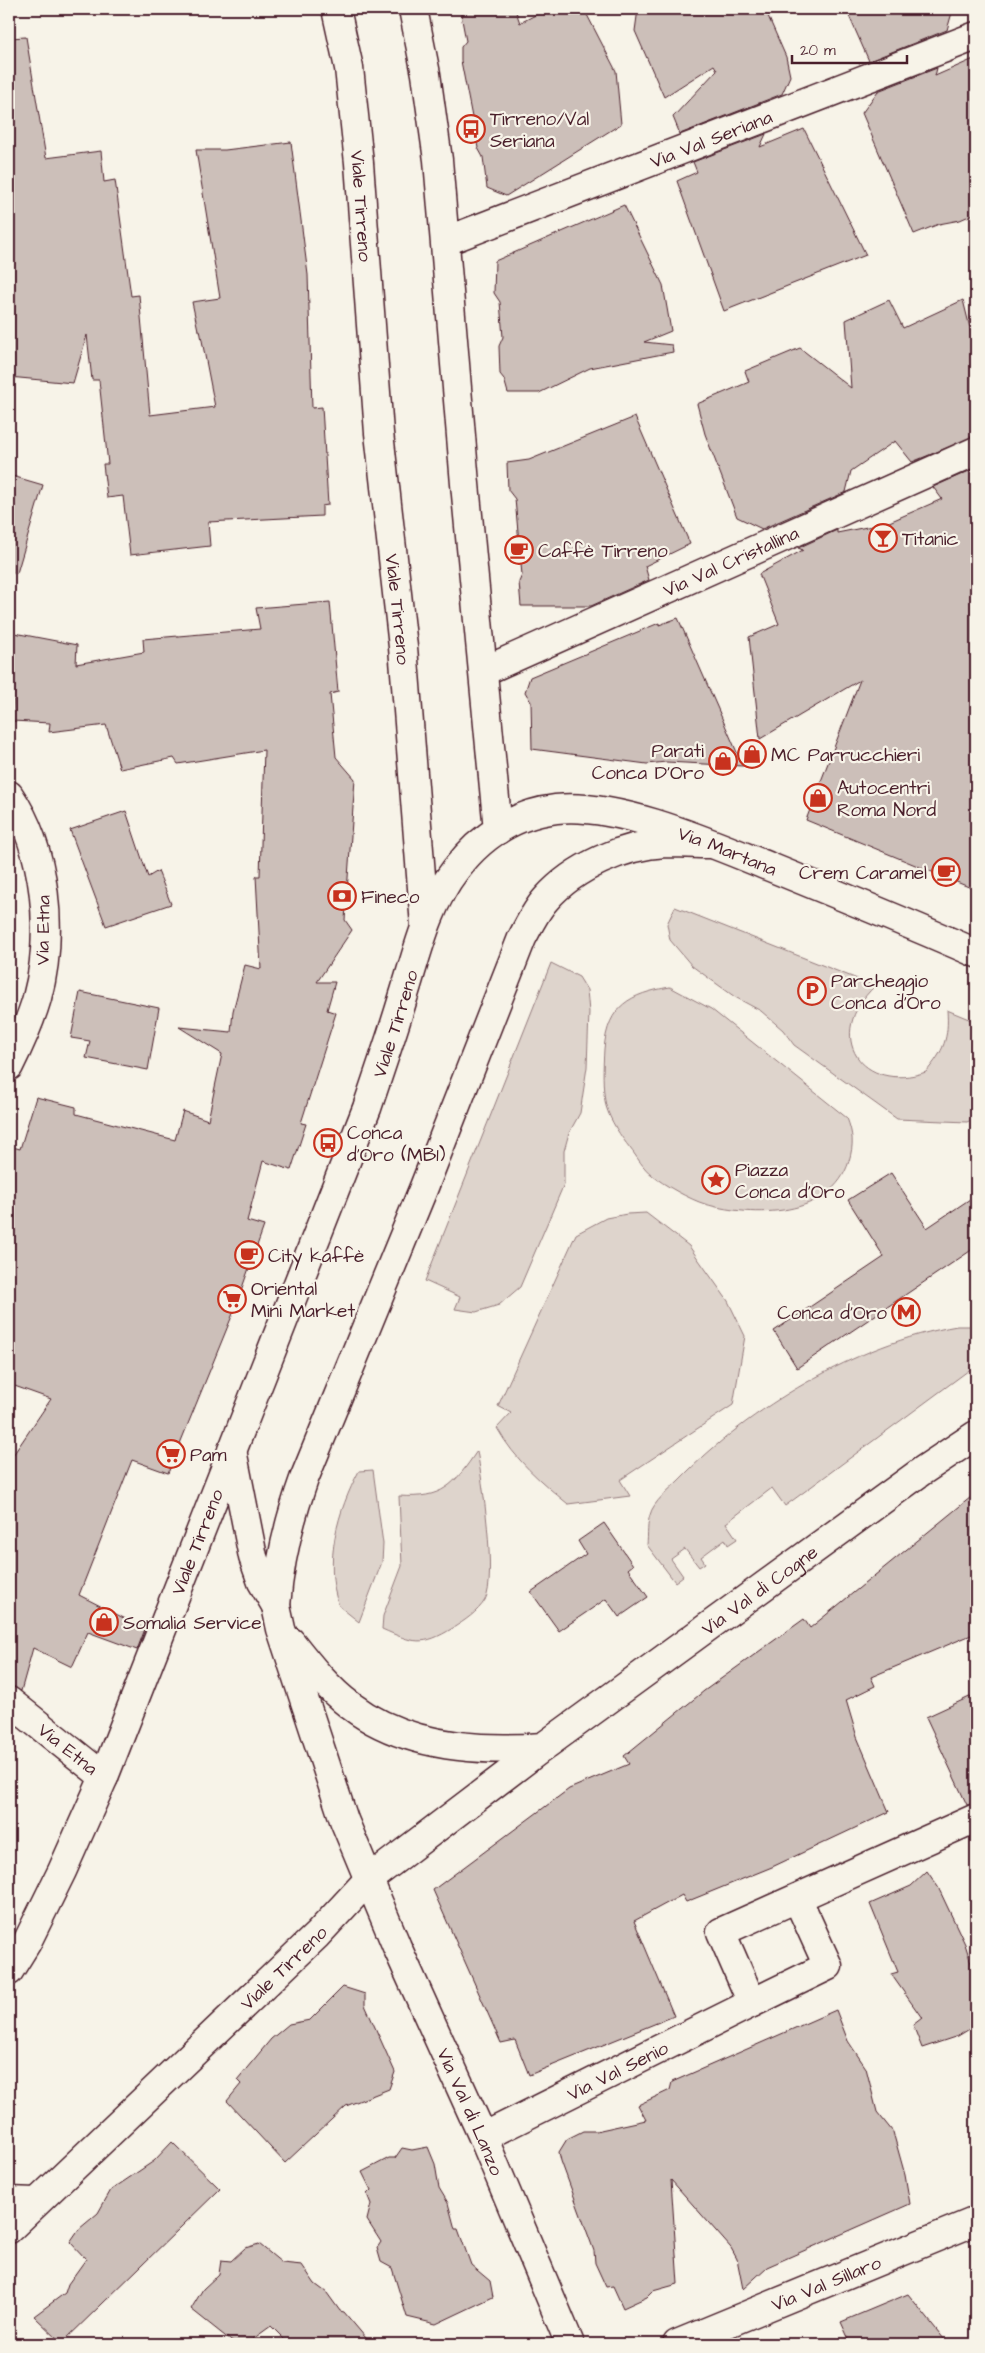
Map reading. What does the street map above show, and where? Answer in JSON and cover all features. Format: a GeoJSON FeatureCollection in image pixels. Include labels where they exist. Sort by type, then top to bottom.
{"type":"FeatureCollection","features":[{"type":"Feature","properties":{"kind":"street","name":"Viale Tirreno"},"geometry":{"type":"LineString","coordinates":[[9,1971],[27,1942],[62,1871],[104,1777],[367,1108],[425,926],[403,647],[379,432],[359,164],[349,68],[336,9]]}},
{"type":"Feature","properties":{"kind":"street"},"geometry":{"type":"LineString","coordinates":[[413,9],[430,98],[446,241],[465,484],[498,830]]}},
{"type":"Feature","properties":{"kind":"street","name":"Via Val Seriana"},"geometry":{"type":"LineString","coordinates":[[446,241],[976,36]]}},
{"type":"Feature","properties":{"kind":"street","name":"Via Val Cristallina"},"geometry":{"type":"LineString","coordinates":[[484,671],[976,452]]}},
{"type":"Feature","properties":{"kind":"street","name":"Via Etna"},"geometry":{"type":"LineString","coordinates":[[9,795],[24,820],[37,854],[44,902],[41,981],[31,1017],[9,1066]]}},
{"type":"Feature","properties":{"kind":"street","name":"Via Martana"},"geometry":{"type":"LineString","coordinates":[[425,926],[456,869],[475,848],[498,830],[523,817],[557,809],[576,809],[638,820],[715,844],[869,906],[976,953]]}},
{"type":"Feature","properties":{"kind":"street"},"geometry":{"type":"LineString","coordinates":[[278,1618],[279,1572],[288,1530],[304,1480],[522,938],[531,921],[546,898],[564,882],[611,856],[641,846],[665,843],[715,844]]}},
{"type":"Feature","properties":{"kind":"street","name":"Via Val di Cogne"},"geometry":{"type":"LineString","coordinates":[[543,1747],[922,1471],[976,1435]]}},
{"type":"Feature","properties":{"kind":"street"},"geometry":{"type":"LineString","coordinates":[[232,1450],[253,1557],[262,1582],[278,1618],[334,1691],[352,1707],[393,1729],[439,1744],[471,1748],[543,1747]]}},
{"type":"Feature","properties":{"kind":"street","name":"Via Val di Lanzo"},"geometry":{"type":"LineString","coordinates":[[278,1618],[344,1820],[368,1880],[483,2137],[570,2344]]}},
{"type":"Feature","properties":{"kind":"street","name":"Via Etna"},"geometry":{"type":"LineString","coordinates":[[9,1702],[104,1777]]}},
{"type":"Feature","properties":{"kind":"street","name":"Viale Tirreno"},"geometry":{"type":"LineString","coordinates":[[9,2229],[35,2202],[317,1935],[368,1880],[543,1747]]}},
{"type":"Feature","properties":{"kind":"street"},"geometry":{"type":"LineString","coordinates":[[752,2003],[721,1932],[798,1900],[976,1818]]}},
{"type":"Feature","properties":{"kind":"street","name":"Via Val Senio"},"geometry":{"type":"LineString","coordinates":[[483,2137],[828,1966],[798,1900]]}},
{"type":"Feature","properties":{"kind":"street"},"geometry":{"type":"LineString","coordinates":[[9,2201],[35,2202]]}},
{"type":"Feature","properties":{"kind":"street","name":"Via Val Sillaro"},"geometry":{"type":"LineString","coordinates":[[677,2344],[976,2221]]}},
{"type":"Feature","properties":{"kind":"shaded area"},"geometry":{"type":"Polygon","coordinates":[[[675,907],[875,986],[859,1005],[852,1024],[851,1041],[857,1056],[868,1068],[884,1075],[903,1077],[926,1072],[944,1044],[947,1029],[947,1010],[976,1022],[976,1118],[967,1122],[897,1119],[794,1045],[783,1030],[761,1011],[735,997],[692,966],[670,940],[667,924],[675,907]]]}},
{"type":"Feature","properties":{"kind":"shaded area"},"geometry":{"type":"Polygon","coordinates":[[[551,963],[579,977],[587,990],[589,1012],[587,1067],[580,1113],[569,1133],[564,1151],[564,1184],[520,1287],[499,1305],[476,1312],[455,1309],[460,1297],[425,1281],[551,963]]]}},
{"type":"Feature","properties":{"kind":"shaded area"},"geometry":{"type":"Polygon","coordinates":[[[670,987],[711,1009],[847,1118],[852,1139],[849,1161],[840,1180],[826,1194],[808,1203],[788,1209],[767,1212],[724,1209],[699,1202],[677,1191],[657,1179],[640,1162],[616,1128],[606,1106],[603,1070],[606,1034],[616,1012],[624,1004],[643,993],[670,987]]]}},
{"type":"Feature","properties":{"kind":"shaded area"},"geometry":{"type":"Polygon","coordinates":[[[646,1213],[689,1246],[728,1301],[745,1336],[733,1405],[620,1480],[630,1496],[568,1504],[520,1460],[504,1440],[497,1428],[511,1413],[498,1406],[576,1234],[606,1218],[646,1213]]]}},
{"type":"Feature","properties":{"kind":"shaded area"},"geometry":{"type":"Polygon","coordinates":[[[957,1326],[976,1326],[976,1365],[785,1506],[772,1488],[726,1523],[737,1539],[728,1545],[725,1539],[701,1557],[705,1563],[699,1567],[685,1549],[671,1559],[683,1576],[675,1582],[647,1545],[649,1518],[658,1501],[707,1453],[771,1404],[807,1382],[844,1363],[881,1347],[957,1326]]]}},
{"type":"Feature","properties":{"kind":"shaded area"},"geometry":{"type":"Polygon","coordinates":[[[477,1451],[485,1504],[489,1551],[490,1572],[485,1600],[466,1619],[433,1638],[418,1641],[410,1640],[382,1629],[383,1616],[402,1566],[399,1496],[427,1495],[446,1487],[461,1473],[477,1451]]]}},
{"type":"Feature","properties":{"kind":"shaded area"},"geometry":{"type":"Polygon","coordinates":[[[373,1470],[383,1544],[382,1562],[359,1622],[339,1606],[332,1572],[333,1554],[339,1519],[351,1486],[359,1471],[373,1470]]]}},
{"type":"Feature","properties":{"kind":"building"},"geometry":{"type":"Polygon","coordinates":[[[460,9],[515,9],[520,23],[547,9],[584,9],[616,71],[621,124],[506,196],[487,188],[483,157],[478,148],[461,61],[461,47],[466,41],[460,9]]]}},
{"type":"Feature","properties":{"kind":"building"},"geometry":{"type":"Polygon","coordinates":[[[638,9],[765,9],[786,57],[790,76],[782,94],[680,134],[673,117],[717,70],[714,65],[664,97],[635,31],[638,9]]]}},
{"type":"Feature","properties":{"kind":"building"},"geometry":{"type":"Polygon","coordinates":[[[846,9],[953,9],[947,30],[869,61],[846,9]]]}},
{"type":"Feature","properties":{"kind":"building"},"geometry":{"type":"Polygon","coordinates":[[[26,37],[46,158],[101,151],[104,182],[115,180],[131,296],[139,295],[150,415],[215,407],[200,330],[198,330],[192,302],[220,298],[196,150],[225,150],[291,142],[308,275],[312,408],[322,407],[328,505],[322,506],[322,516],[208,522],[210,546],[130,555],[123,496],[107,498],[103,464],[108,464],[99,380],[92,380],[87,335],[73,383],[9,377],[9,38],[26,37]]]}},
{"type":"Feature","properties":{"kind":"building"},"geometry":{"type":"Polygon","coordinates":[[[976,58],[976,213],[914,234],[862,113],[878,91],[937,68],[935,76],[976,58]]]}},
{"type":"Feature","properties":{"kind":"building"},"geometry":{"type":"Polygon","coordinates":[[[804,129],[866,255],[724,311],[677,181],[697,172],[693,162],[766,134],[760,147],[804,129]]]}},
{"type":"Feature","properties":{"kind":"building"},"geometry":{"type":"Polygon","coordinates":[[[624,205],[663,285],[671,331],[644,342],[672,345],[673,352],[590,368],[539,393],[508,393],[504,379],[500,374],[499,346],[503,337],[500,302],[494,293],[495,261],[624,205]]]}},
{"type":"Feature","properties":{"kind":"building"},"geometry":{"type":"Polygon","coordinates":[[[889,300],[903,328],[963,300],[976,352],[976,436],[912,462],[895,441],[851,471],[846,492],[762,529],[737,517],[705,434],[697,404],[749,382],[745,371],[800,348],[851,388],[846,320],[889,300]]]}},
{"type":"Feature","properties":{"kind":"building"},"geometry":{"type":"Polygon","coordinates":[[[635,417],[690,544],[645,566],[649,580],[591,606],[521,606],[519,582],[522,575],[515,499],[508,490],[507,463],[529,460],[635,417]]]}},
{"type":"Feature","properties":{"kind":"building"},"geometry":{"type":"Polygon","coordinates":[[[976,468],[976,890],[806,820],[860,680],[760,739],[749,637],[779,624],[759,574],[803,550],[798,548],[837,530],[837,533],[887,523],[942,499],[933,487],[976,468]]]}},
{"type":"Feature","properties":{"kind":"building"},"geometry":{"type":"Polygon","coordinates":[[[9,475],[43,485],[17,573],[9,572],[9,475]]]}},
{"type":"Feature","properties":{"kind":"building"},"geometry":{"type":"Polygon","coordinates":[[[330,602],[338,692],[330,694],[336,757],[355,779],[345,920],[352,930],[317,982],[335,982],[327,1010],[336,1013],[301,1123],[306,1124],[291,1170],[263,1161],[247,1221],[264,1226],[232,1316],[168,1473],[132,1460],[79,1595],[145,1629],[137,1650],[88,1632],[72,1667],[33,1648],[21,1691],[9,1686],[9,1461],[51,1399],[9,1384],[9,1146],[20,1149],[36,1097],[76,1107],[76,1114],[175,1140],[183,1111],[208,1120],[222,1054],[179,1027],[231,1032],[233,1011],[245,965],[261,969],[256,876],[260,876],[264,750],[178,764],[174,758],[120,769],[106,725],[49,732],[50,723],[12,721],[13,700],[9,698],[9,632],[77,645],[76,664],[144,652],[143,639],[260,629],[256,608],[330,602]]]}},
{"type":"Feature","properties":{"kind":"building"},"geometry":{"type":"Polygon","coordinates":[[[678,618],[743,766],[666,762],[647,764],[532,749],[531,702],[525,692],[530,677],[659,623],[659,625],[678,618]]]}},
{"type":"Feature","properties":{"kind":"building"},"geometry":{"type":"Polygon","coordinates":[[[126,811],[148,877],[158,871],[171,904],[106,926],[70,830],[126,811]]]}},
{"type":"Feature","properties":{"kind":"building"},"geometry":{"type":"Polygon","coordinates":[[[80,992],[159,1008],[148,1070],[86,1058],[90,1041],[71,1038],[80,992]]]}},
{"type":"Feature","properties":{"kind":"building"},"geometry":{"type":"Polygon","coordinates":[[[891,1173],[927,1228],[976,1195],[976,1247],[797,1368],[774,1331],[884,1257],[848,1200],[891,1173]]]}},
{"type":"Feature","properties":{"kind":"building"},"geometry":{"type":"Polygon","coordinates":[[[976,1493],[976,1633],[871,1677],[875,1686],[846,1700],[857,1737],[889,1812],[772,1867],[686,1902],[682,1895],[634,1921],[674,2016],[529,2075],[515,2040],[501,2043],[433,1890],[569,1789],[629,1764],[624,1756],[704,1691],[804,1619],[810,1628],[976,1493]]]}},
{"type":"Feature","properties":{"kind":"building"},"geometry":{"type":"Polygon","coordinates":[[[604,1523],[633,1565],[628,1569],[648,1597],[619,1617],[606,1599],[559,1631],[531,1592],[586,1554],[578,1541],[604,1523]]]}},
{"type":"Feature","properties":{"kind":"building"},"geometry":{"type":"Polygon","coordinates":[[[976,1694],[976,1803],[967,1805],[926,1717],[976,1694]]]}},
{"type":"Feature","properties":{"kind":"building"},"geometry":{"type":"Polygon","coordinates":[[[927,1871],[938,1887],[965,1944],[976,1979],[976,2025],[958,2036],[922,2048],[913,2025],[922,2018],[891,1974],[898,1972],[870,1904],[911,1886],[927,1871]]]}},
{"type":"Feature","properties":{"kind":"building"},"geometry":{"type":"Polygon","coordinates":[[[343,1987],[365,1994],[365,2005],[395,2072],[389,2089],[346,2106],[285,2163],[227,2101],[241,2084],[237,2080],[271,2039],[289,2024],[310,2020],[343,1987]]]}},
{"type":"Feature","properties":{"kind":"building"},"geometry":{"type":"Polygon","coordinates":[[[836,2010],[848,2041],[866,2068],[877,2112],[893,2132],[905,2175],[910,2204],[767,2267],[743,2289],[737,2259],[731,2248],[671,2180],[678,2284],[653,2291],[647,2297],[623,2308],[613,2286],[606,2287],[595,2263],[594,2251],[561,2161],[559,2152],[567,2139],[583,2131],[596,2131],[646,2120],[638,2105],[670,2090],[672,2082],[836,2010]]]}},
{"type":"Feature","properties":{"kind":"building"},"geometry":{"type":"Polygon","coordinates":[[[172,2142],[220,2189],[62,2343],[34,2316],[65,2293],[68,2284],[86,2259],[70,2242],[79,2229],[98,2213],[111,2190],[154,2161],[172,2142]]]}},
{"type":"Feature","properties":{"kind":"building"},"geometry":{"type":"Polygon","coordinates":[[[428,2147],[435,2164],[439,2188],[448,2203],[455,2229],[458,2229],[471,2265],[490,2281],[493,2297],[436,2324],[407,2317],[392,2268],[381,2262],[377,2248],[381,2242],[367,2220],[371,2204],[367,2194],[371,2190],[362,2172],[389,2158],[395,2158],[402,2148],[412,2150],[428,2147]]]}},
{"type":"Feature","properties":{"kind":"building"},"geometry":{"type":"Polygon","coordinates":[[[259,2244],[282,2263],[302,2265],[315,2284],[327,2293],[340,2311],[344,2312],[371,2344],[289,2344],[271,2326],[246,2344],[235,2344],[191,2309],[203,2289],[219,2274],[221,2260],[231,2261],[245,2248],[259,2244]]]}},
{"type":"Feature","properties":{"kind":"building"},"geometry":{"type":"Polygon","coordinates":[[[908,2294],[948,2344],[851,2344],[841,2322],[908,2294]]]}},
{"type":"Feature","properties":{"kind":"place","name":"Tirreno/Val Seriana"},"geometry":{"type":"Point","coordinates":[471,129]}},
{"type":"Feature","properties":{"kind":"place","name":"Titanic"},"geometry":{"type":"Point","coordinates":[883,538]}},
{"type":"Feature","properties":{"kind":"place","name":"Caffè Tirreno"},"geometry":{"type":"Point","coordinates":[519,550]}},
{"type":"Feature","properties":{"kind":"place","name":"MC Parrucchieri"},"geometry":{"type":"Point","coordinates":[752,754]}},
{"type":"Feature","properties":{"kind":"place","name":"Parati Conca D'Oro"},"geometry":{"type":"Point","coordinates":[723,761]}},
{"type":"Feature","properties":{"kind":"place","name":"Autocentri Roma Nord"},"geometry":{"type":"Point","coordinates":[818,798]}},
{"type":"Feature","properties":{"kind":"place","name":"Crem Caramel"},"geometry":{"type":"Point","coordinates":[946,872]}},
{"type":"Feature","properties":{"kind":"place","name":"Fineco"},"geometry":{"type":"Point","coordinates":[342,896]}},
{"type":"Feature","properties":{"kind":"place","name":"Parcheggio Conca d'Oro"},"geometry":{"type":"Point","coordinates":[812,991]}},
{"type":"Feature","properties":{"kind":"place","name":"Conca d'Oro (MB1)"},"geometry":{"type":"Point","coordinates":[328,1143]}},
{"type":"Feature","properties":{"kind":"place","name":"Piazza Conca d'Oro"},"geometry":{"type":"Point","coordinates":[716,1180]}},
{"type":"Feature","properties":{"kind":"place","name":"City kaffè"},"geometry":{"type":"Point","coordinates":[249,1255]}},
{"type":"Feature","properties":{"kind":"place","name":"Oriental Mini Market"},"geometry":{"type":"Point","coordinates":[232,1299]}},
{"type":"Feature","properties":{"kind":"place","name":"Conca d'Oro"},"geometry":{"type":"Point","coordinates":[906,1312]}},
{"type":"Feature","properties":{"kind":"place","name":"Pam"},"geometry":{"type":"Point","coordinates":[171,1454]}},
{"type":"Feature","properties":{"kind":"place","name":"Somalia Service"},"geometry":{"type":"Point","coordinates":[104,1622]}}]}
